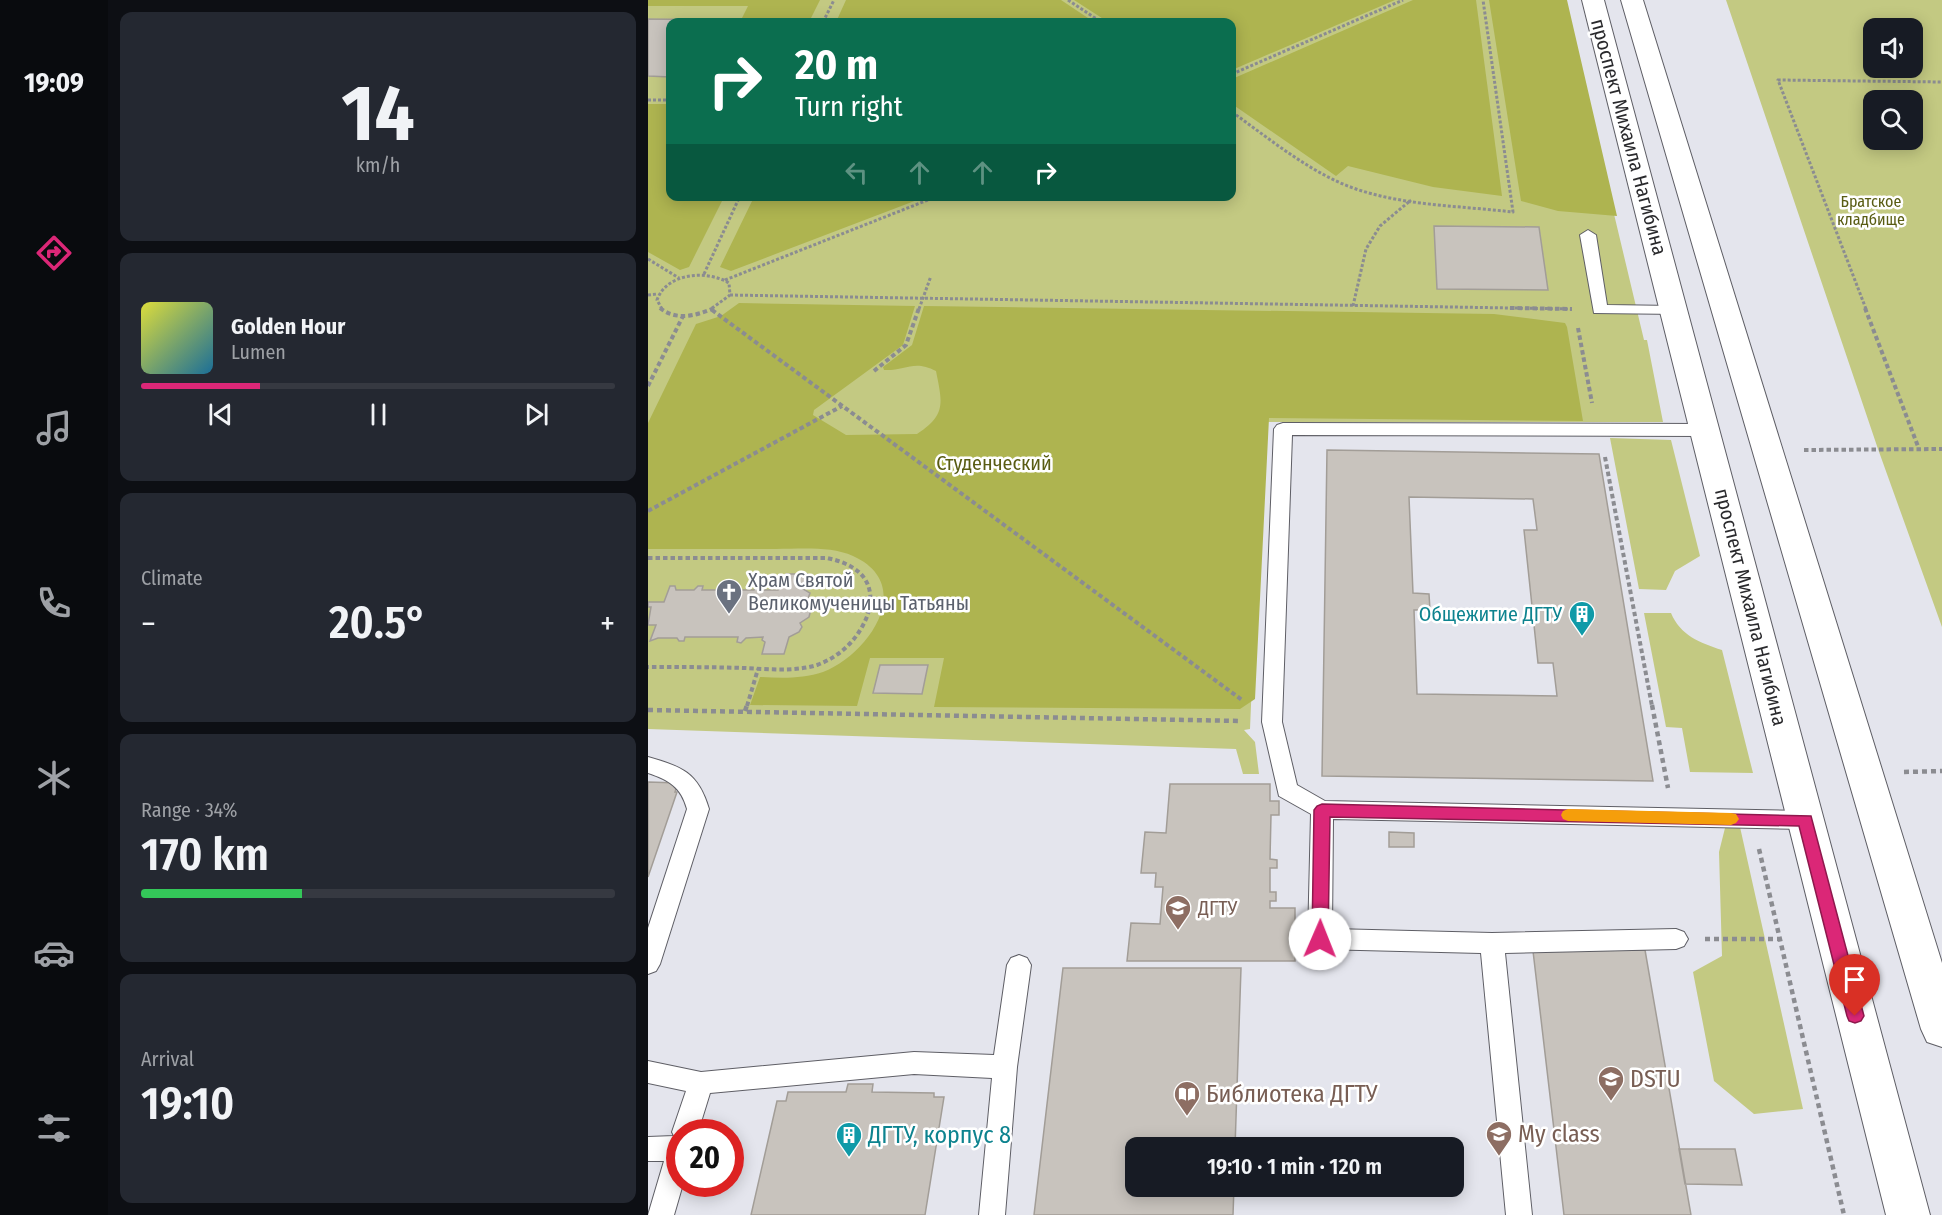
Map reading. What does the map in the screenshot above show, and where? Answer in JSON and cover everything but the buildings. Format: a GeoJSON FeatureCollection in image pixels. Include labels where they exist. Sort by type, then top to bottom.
{"type":"FeatureCollection","features":[{"type":"Feature","properties":{"kind":"main road","name":"проспект Михаила Нагибина"},"geometry":{"type":"LineString","coordinates":[[1593,0],[1908,1215]]}},
{"type":"Feature","properties":{"kind":"main road","name":"проспект Михаила Нагибина"},"geometry":{"type":"LineString","coordinates":[[1632,0],[1942,1029]]}},
{"type":"Feature","properties":{"kind":"lane"},"geometry":{"type":"LineString","coordinates":[[1588,235],[1600,310],[1674,311]]}},
{"type":"Feature","properties":{"kind":"lane"},"geometry":{"type":"LineString","coordinates":[[1706,430],[1283,429],[1272,722],[1287,790],[1322,810],[1805,820]]}},
{"type":"Feature","properties":{"kind":"lane"},"geometry":{"type":"LineString","coordinates":[[648,765],[675,774],[694,791],[698,809],[648,964]]}},
{"type":"Feature","properties":{"kind":"lane"},"geometry":{"type":"LineString","coordinates":[[1322,810],[1320,939],[1492,943],[1676,939]]}},
{"type":"Feature","properties":{"kind":"lane"},"geometry":{"type":"LineString","coordinates":[[1492,943],[1519,1215]]}},
{"type":"Feature","properties":{"kind":"lane"},"geometry":{"type":"LineString","coordinates":[[992,1215],[1005,1067],[1019,965]]}},
{"type":"Feature","properties":{"kind":"lane"},"geometry":{"type":"LineString","coordinates":[[648,1072],[701,1083],[914,1063],[1005,1067]]}},
{"type":"Feature","properties":{"kind":"lane"},"geometry":{"type":"LineString","coordinates":[[689,1119],[701,1083]]}},
{"type":"Feature","properties":{"kind":"lane"},"geometry":{"type":"LineString","coordinates":[[648,1149],[666,1149]]}},
{"type":"Feature","properties":{"kind":"lane"},"geometry":{"type":"LineString","coordinates":[[661,1215],[666,1197]]}},
{"type":"Feature","properties":{"kind":"path"},"geometry":{"type":"LineString","coordinates":[[825,18],[834,0]]}},
{"type":"Feature","properties":{"kind":"path"},"geometry":{"type":"LineString","coordinates":[[1068,0],[1095,18]]}},
{"type":"Feature","properties":{"kind":"path"},"geometry":{"type":"LineString","coordinates":[[1236,72],[1403,0]]}},
{"type":"Feature","properties":{"kind":"path"},"geometry":{"type":"LineString","coordinates":[[1236,115],[1333,180],[1369,191],[1412,199],[1513,212],[1483,0]]}},
{"type":"Feature","properties":{"kind":"path"},"geometry":{"type":"LineString","coordinates":[[1919,449],[1778,80],[1942,82]]}},
{"type":"Feature","properties":{"kind":"path"},"geometry":{"type":"LineString","coordinates":[[648,100],[666,100]]}},
{"type":"Feature","properties":{"kind":"path"},"geometry":{"type":"LineString","coordinates":[[1353,306],[1366,249],[1380,226],[1412,199]]}},
{"type":"Feature","properties":{"kind":"path"},"geometry":{"type":"LineString","coordinates":[[704,274],[738,201]]}},
{"type":"Feature","properties":{"kind":"path"},"geometry":{"type":"LineString","coordinates":[[725,280],[925,201]]}},
{"type":"Feature","properties":{"kind":"path"},"geometry":{"type":"LineString","coordinates":[[648,259],[679,278]]}},
{"type":"Feature","properties":{"kind":"path"},"geometry":{"type":"LineString","coordinates":[[704,274],[725,280],[731,287],[730,295],[720,306],[683,316],[663,311],[656,301],[657,294],[665,285],[679,278],[704,274]]}},
{"type":"Feature","properties":{"kind":"path"},"geometry":{"type":"LineString","coordinates":[[874,371],[906,345],[931,276]]}},
{"type":"Feature","properties":{"kind":"path"},"geometry":{"type":"LineString","coordinates":[[648,295],[657,294]]}},
{"type":"Feature","properties":{"kind":"path"},"geometry":{"type":"LineString","coordinates":[[730,295],[1600,310]]}},
{"type":"Feature","properties":{"kind":"path"},"geometry":{"type":"LineString","coordinates":[[1574,309],[1595,416],[1600,430],[1674,817]]}},
{"type":"Feature","properties":{"kind":"path"},"geometry":{"type":"LineString","coordinates":[[712,310],[1272,722]]}},
{"type":"Feature","properties":{"kind":"path"},"geometry":{"type":"LineString","coordinates":[[648,386],[683,316]]}},
{"type":"Feature","properties":{"kind":"path"},"geometry":{"type":"LineString","coordinates":[[648,511],[842,406]]}},
{"type":"Feature","properties":{"kind":"path"},"geometry":{"type":"LineString","coordinates":[[1767,451],[1942,449]]}},
{"type":"Feature","properties":{"kind":"path"},"geometry":{"type":"LineString","coordinates":[[648,558],[826,559],[843,562],[863,576],[871,594],[871,608],[865,624],[848,644],[816,665],[758,669],[648,667]]}},
{"type":"Feature","properties":{"kind":"path"},"geometry":{"type":"LineString","coordinates":[[744,711],[758,669]]}},
{"type":"Feature","properties":{"kind":"path"},"geometry":{"type":"LineString","coordinates":[[648,710],[1272,722]]}},
{"type":"Feature","properties":{"kind":"path"},"geometry":{"type":"LineString","coordinates":[[1752,819],[1844,1215]]}},
{"type":"Feature","properties":{"kind":"path"},"geometry":{"type":"LineString","coordinates":[[1676,939],[1779,939]]}},
{"type":"Feature","properties":{"kind":"green space","name":"Студенческий"},"geometry":{"type":"Polygon","coordinates":[[[648,0],[1563,0],[1644,340],[1647,340],[1663,422],[1263,422],[1250,729],[1244,730],[1255,742],[1259,774],[1243,774],[1236,749],[648,729],[648,0]]]}},
{"type":"Feature","properties":{"kind":"green space"},"geometry":{"type":"Polygon","coordinates":[[[648,0],[820,0],[811,18],[742,18],[748,6],[648,6],[648,0]]]}},
{"type":"Feature","properties":{"kind":"green space"},"geometry":{"type":"Polygon","coordinates":[[[846,0],[1061,0],[1088,18],[838,18],[846,0]]]}},
{"type":"Feature","properties":{"kind":"green space"},"geometry":{"type":"Polygon","coordinates":[[[1074,0],[1395,0],[1236,68],[1236,18],[1102,18],[1074,0]]]}},
{"type":"Feature","properties":{"kind":"green space"},"geometry":{"type":"Polygon","coordinates":[[[1413,0],[1476,0],[1502,196],[1433,187],[1348,166],[1336,176],[1236,107],[1236,77],[1413,0]]]}},
{"type":"Feature","properties":{"kind":"green space"},"geometry":{"type":"Polygon","coordinates":[[[1489,0],[1567,0],[1617,216],[1558,211],[1521,201],[1489,0]]]}},
{"type":"Feature","properties":{"kind":"green space","name":"Братское кладбище"},"geometry":{"type":"Polygon","coordinates":[[[1726,0],[1942,0],[1942,627],[1878,449],[1726,0]]]}},
{"type":"Feature","properties":{"kind":"green space"},"geometry":{"type":"Polygon","coordinates":[[[648,104],[666,104],[666,201],[722,201],[689,267],[680,270],[648,252],[648,104]]]}},
{"type":"Feature","properties":{"kind":"green space"},"geometry":{"type":"Polygon","coordinates":[[[752,201],[915,201],[731,271],[720,267],[752,201]]]}},
{"type":"Feature","properties":{"kind":"green space"},"geometry":{"type":"Polygon","coordinates":[[[739,303],[915,306],[903,345],[814,410],[813,415],[846,435],[917,434],[927,427],[938,414],[941,400],[936,371],[922,366],[891,370],[884,370],[883,367],[912,345],[924,306],[1494,314],[1565,323],[1583,421],[1269,418],[1255,699],[1240,709],[934,707],[944,658],[870,658],[857,706],[750,705],[760,677],[783,678],[823,672],[856,651],[879,618],[883,601],[882,584],[872,569],[853,556],[835,551],[825,549],[648,549],[648,423],[696,324],[721,316],[739,303]]]}},
{"type":"Feature","properties":{"kind":"green space"},"geometry":{"type":"Polygon","coordinates":[[[1610,438],[1671,440],[1700,556],[1675,571],[1666,590],[1639,589],[1610,438]]]}},
{"type":"Feature","properties":{"kind":"green space"},"geometry":{"type":"Polygon","coordinates":[[[1644,613],[1671,613],[1685,633],[1722,650],[1753,773],[1690,772],[1682,728],[1666,727],[1644,613]]]}},
{"type":"Feature","properties":{"kind":"green space"},"geometry":{"type":"Polygon","coordinates":[[[1740,827],[1803,1109],[1754,1114],[1714,1081],[1693,972],[1722,956],[1719,852],[1725,828],[1740,827]]]}},
{"type":"Feature","properties":{"kind":"slow traffic"},"geometry":{"type":"LineString","coordinates":[[1568,815],[1731,819]]}},
{"type":"Feature","properties":{"kind":"place","name":"Храм Святой Великомученицы Татьяны"},"geometry":{"type":"Point","coordinates":[729,615]}},
{"type":"Feature","properties":{"kind":"place","name":"Общежитие ДГТУ"},"geometry":{"type":"Point","coordinates":[1582,637]}},
{"type":"Feature","properties":{"kind":"place","name":"ДГТУ"},"geometry":{"type":"Point","coordinates":[1178,931]}},
{"type":"Feature","properties":{"kind":"place","name":"DSTU"},"geometry":{"type":"Point","coordinates":[1611,1102]}},
{"type":"Feature","properties":{"kind":"place","name":"Библиотека ДГТУ"},"geometry":{"type":"Point","coordinates":[1187,1117]}},
{"type":"Feature","properties":{"kind":"place","name":"My class"},"geometry":{"type":"Point","coordinates":[1499,1157]}},
{"type":"Feature","properties":{"kind":"place","name":"ДГТУ, корпус 8"},"geometry":{"type":"Point","coordinates":[849,1158]}},
{"type":"Feature","properties":{"kind":"route"},"geometry":{"type":"LineString","coordinates":[[1320,939],[1322,810],[1805,820],[1855,1016]]}}]}
